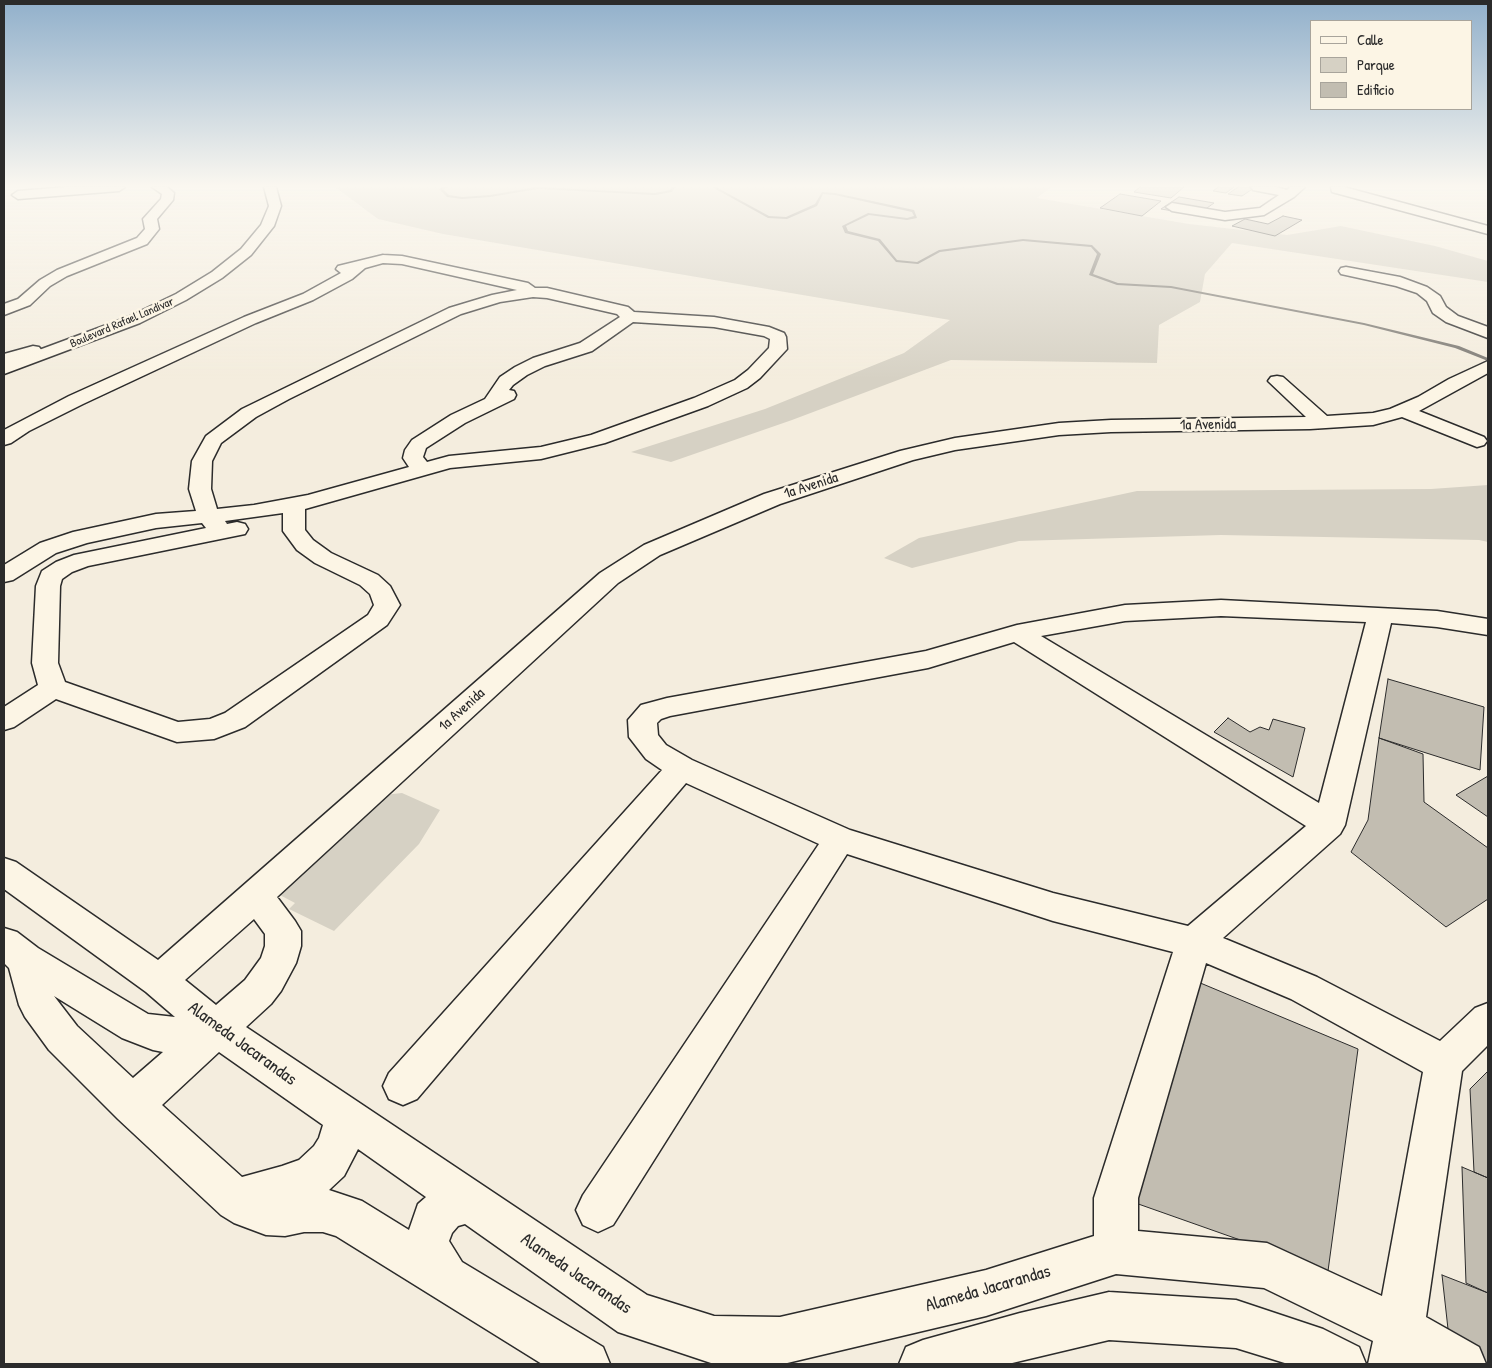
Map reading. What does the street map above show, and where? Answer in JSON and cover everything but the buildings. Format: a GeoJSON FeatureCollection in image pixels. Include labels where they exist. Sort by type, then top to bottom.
{"type":"FeatureCollection","features":[{"type":"Feature","properties":{"kind":"street"},"geometry":{"type":"LineString","coordinates":[[4,310],[24,302],[45,283],[62,273],[117,251]]}},
{"type":"Feature","properties":{"kind":"street","name":"Boulevard Rafael Landívar"},"geometry":{"type":"LineString","coordinates":[[4,361],[115,318],[177,285],[226,251]]}},
{"type":"Feature","properties":{"kind":"street","name":"Boulevard Rafael Landívar"},"geometry":{"type":"LineString","coordinates":[[4,370],[134,320],[181,297],[217,275],[247,251]]}},
{"type":"Feature","properties":{"kind":"street"},"geometry":{"type":"LineString","coordinates":[[4,439],[22,427],[76,400],[250,320],[308,297],[347,276],[361,264],[383,259],[402,260],[498,290],[548,293],[592,302],[622,310],[629,317]]}},
{"type":"Feature","properties":{"kind":"street"},"geometry":{"type":"LineString","coordinates":[[1346,272],[1400,282],[1422,290],[1434,299],[1439,310],[1452,319],[1488,333]]}},
{"type":"Feature","properties":{"kind":"street"},"geometry":{"type":"LineString","coordinates":[[216,525],[200,489],[202,461],[213,440],[249,413],[282,394],[498,290]]}},
{"type":"Feature","properties":{"kind":"street"},"geometry":{"type":"LineString","coordinates":[[4,575],[51,576],[64,567],[82,560],[216,525],[300,507],[449,462],[541,453],[598,439],[701,402],[735,387],[754,374],[778,349],[778,338],[770,332],[714,322],[629,317],[586,347],[556,358],[532,381],[515,392],[458,419],[419,444],[415,450],[414,458],[422,470]]}},
{"type":"Feature","properties":{"kind":"street"},"geometry":{"type":"LineString","coordinates":[[4,377],[73,351],[114,333],[134,320]]}},
{"type":"Feature","properties":{"kind":"street","name":"1a Avenida"},"geometry":{"type":"LineString","coordinates":[[159,980],[256,896],[609,578],[652,550],[772,499],[907,455],[955,444],[1059,429],[1372,419],[1403,411],[1425,401],[1488,366]]}},
{"type":"Feature","properties":{"kind":"street"},"geometry":{"type":"LineString","coordinates":[[1277,381],[1322,422]]}},
{"type":"Feature","properties":{"kind":"street"},"geometry":{"type":"LineString","coordinates":[[1403,411],[1477,441]]}},
{"type":"Feature","properties":{"kind":"street"},"geometry":{"type":"LineString","coordinates":[[435,435],[449,462]]}},
{"type":"Feature","properties":{"kind":"street"},"geometry":{"type":"LineString","coordinates":[[53,688],[177,732],[214,729],[236,720],[378,620],[387,605],[381,591],[368,580],[323,558],[305,545],[294,531],[300,507]]}},
{"type":"Feature","properties":{"kind":"street"},"geometry":{"type":"LineString","coordinates":[[4,575],[48,548],[81,537],[156,521],[216,525]]}},
{"type":"Feature","properties":{"kind":"street"},"geometry":{"type":"LineString","coordinates":[[51,576],[48,586],[45,663],[53,688]]}},
{"type":"Feature","properties":{"kind":"street"},"geometry":{"type":"LineString","coordinates":[[1444,1064],[1304,988],[1194,942],[1053,907],[839,839],[681,768],[656,752],[644,737],[642,720],[651,712],[676,705],[928,659],[1017,633],[1125,613],[1221,608],[1437,619],[1488,627]]}},
{"type":"Feature","properties":{"kind":"street"},"geometry":{"type":"LineString","coordinates":[[1116,1250],[1116,1198],[1194,942],[1329,825],[1380,615]]}},
{"type":"Feature","properties":{"kind":"street"},"geometry":{"type":"LineString","coordinates":[[1017,633],[1329,825]]}},
{"type":"Feature","properties":{"kind":"street"},"geometry":{"type":"LineString","coordinates":[[4,720],[53,688]]}},
{"type":"Feature","properties":{"kind":"street"},"geometry":{"type":"LineString","coordinates":[[403,1086],[681,768]]}},
{"type":"Feature","properties":{"kind":"street"},"geometry":{"type":"LineString","coordinates":[[598,1210],[839,839]]}},
{"type":"Feature","properties":{"kind":"street","name":"Alameda Jacarandas"},"geometry":{"type":"LineString","coordinates":[[4,871],[159,980],[217,1029],[635,1315],[714,1340],[780,1341],[986,1293],[1116,1250],[1266,1266],[1396,1347],[1462,1364]]}},
{"type":"Feature","properties":{"kind":"street"},"geometry":{"type":"LineString","coordinates":[[132,1105],[217,1029],[268,980],[278,963],[283,946],[283,931],[256,896]]}},
{"type":"Feature","properties":{"kind":"street"},"geometry":{"type":"LineString","coordinates":[[14,951],[135,1026],[153,1033],[173,1035],[194,1034],[217,1029]]}},
{"type":"Feature","properties":{"kind":"street"},"geometry":{"type":"LineString","coordinates":[[14,951],[38,1006],[63,1038],[132,1105],[236,1200],[249,1208],[266,1213],[285,1214],[304,1210],[322,1210],[346,1217],[586,1364]]}},
{"type":"Feature","properties":{"kind":"street"},"geometry":{"type":"LineString","coordinates":[[1396,1347],[1444,1064],[1488,1020]]}},
{"type":"Feature","properties":{"kind":"street"},"geometry":{"type":"LineString","coordinates":[[236,1200],[282,1188],[314,1175],[329,1161],[338,1147],[346,1117]]}},
{"type":"Feature","properties":{"kind":"street"},"geometry":{"type":"LineString","coordinates":[[448,1280],[432,1258],[427,1241],[434,1220],[445,1208],[470,1201]]}},
{"type":"Feature","properties":{"kind":"street"},"geometry":{"type":"LineString","coordinates":[[923,1364],[1020,1337],[1109,1316],[1236,1324],[1306,1346],[1342,1364]]}},
{"type":"Feature","properties":{"kind":"green space"},"geometry":{"type":"Polygon","coordinates":[[[542,251],[1225,251],[1205,274],[1200,302],[1159,325],[1157,363],[951,360],[792,420],[671,462],[631,452],[765,409],[904,353],[950,320],[542,251]]]}},
{"type":"Feature","properties":{"kind":"green space"},"geometry":{"type":"Polygon","coordinates":[[[1283,251],[1452,251],[1488,261],[1488,282],[1283,251]]]}},
{"type":"Feature","properties":{"kind":"green space"},"geometry":{"type":"Polygon","coordinates":[[[1488,485],[1488,542],[1479,540],[1221,535],[1019,541],[912,568],[884,558],[919,538],[1137,491],[1431,489],[1488,485]]]}},
{"type":"Feature","properties":{"kind":"green space"},"geometry":{"type":"Polygon","coordinates":[[[402,793],[440,810],[419,844],[334,931],[289,909],[295,903],[278,894],[384,795],[402,793]]]}},
{"type":"Feature","properties":{"kind":"waterway"},"geometry":{"type":"LineString","coordinates":[[888,251],[896,261],[918,263],[940,251]]}},
{"type":"Feature","properties":{"kind":"waterway"},"geometry":{"type":"LineString","coordinates":[[1096,251],[1099,254],[1091,275],[1118,284],[1171,287],[1364,324],[1457,347],[1488,360]]}}]}
